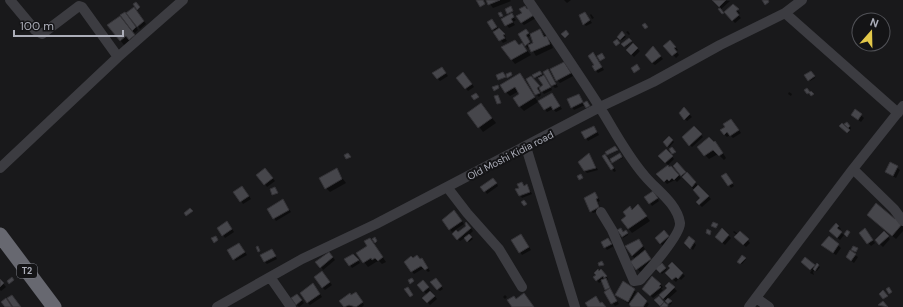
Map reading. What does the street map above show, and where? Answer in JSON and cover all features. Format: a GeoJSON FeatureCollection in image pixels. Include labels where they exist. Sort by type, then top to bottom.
{"type":"FeatureCollection","features":[{"type":"Feature","properties":{"kind":"highway","name":"T2"},"geometry":{"type":"LineString","coordinates":[[0,235],[54,307]]}},
{"type":"Feature","properties":{"kind":"street"},"geometry":{"type":"LineString","coordinates":[[10,0],[35,30],[42,34],[79,6],[82,7],[118,57]]}},
{"type":"Feature","properties":{"kind":"street"},"geometry":{"type":"LineString","coordinates":[[0,168],[118,57],[183,0]]}},
{"type":"Feature","properties":{"kind":"street"},"geometry":{"type":"LineString","coordinates":[[528,0],[600,108],[624,149],[644,176],[670,203],[678,214],[680,225],[676,234],[644,276],[639,281],[634,281],[612,230],[601,212]]}},
{"type":"Feature","properties":{"kind":"street","name":"Old Moshi Kidia road"},"geometry":{"type":"LineString","coordinates":[[217,307],[302,258],[376,224],[653,82],[720,45],[785,13],[802,0]]}},
{"type":"Feature","properties":{"kind":"street"},"geometry":{"type":"LineString","coordinates":[[749,307],[853,169],[901,110],[785,13]]}},
{"type":"Feature","properties":{"kind":"street"},"geometry":{"type":"LineString","coordinates":[[526,147],[575,307]]}},
{"type":"Feature","properties":{"kind":"street"},"geometry":{"type":"LineString","coordinates":[[853,169],[894,209],[903,221]]}},
{"type":"Feature","properties":{"kind":"street"},"geometry":{"type":"LineString","coordinates":[[447,187],[467,213],[499,249],[522,287]]}},
{"type":"Feature","properties":{"kind":"street"},"geometry":{"type":"LineString","coordinates":[[270,277],[291,307]]}},
{"type":"Feature","properties":{"kind":"street"},"geometry":{"type":"LineString","coordinates":[[756,298],[769,307]]}},
{"type":"Feature","properties":{"kind":"building"},"geometry":{"type":"Polygon","coordinates":[[[476,0],[483,0],[485,4],[480,7],[476,0]]]}},
{"type":"Feature","properties":{"kind":"building"},"geometry":{"type":"Polygon","coordinates":[[[486,0],[500,0],[488,5],[486,0]]]}},
{"type":"Feature","properties":{"kind":"building"},"geometry":{"type":"Polygon","coordinates":[[[712,0],[726,0],[719,7],[712,0]]]}},
{"type":"Feature","properties":{"kind":"building"},"geometry":{"type":"Polygon","coordinates":[[[762,0],[768,0],[769,2],[765,5],[762,0]]]}},
{"type":"Feature","properties":{"kind":"building"},"geometry":{"type":"Polygon","coordinates":[[[136,2],[140,7],[137,10],[133,4],[136,2]]]}},
{"type":"Feature","properties":{"kind":"building"},"geometry":{"type":"Polygon","coordinates":[[[733,4],[739,9],[736,11],[739,15],[732,21],[724,12],[733,4]]]}},
{"type":"Feature","properties":{"kind":"building"},"geometry":{"type":"Polygon","coordinates":[[[511,6],[513,11],[507,14],[505,9],[511,6]]]}},
{"type":"Feature","properties":{"kind":"building"},"geometry":{"type":"Polygon","coordinates":[[[525,6],[527,9],[529,8],[534,15],[521,23],[516,16],[522,13],[519,9],[525,6]]]}},
{"type":"Feature","properties":{"kind":"building"},"geometry":{"type":"Polygon","coordinates":[[[134,7],[144,21],[137,27],[126,13],[134,7]]]}},
{"type":"Feature","properties":{"kind":"building"},"geometry":{"type":"Polygon","coordinates":[[[720,8],[724,13],[722,14],[718,9],[720,8]]]}},
{"type":"Feature","properties":{"kind":"building"},"geometry":{"type":"Polygon","coordinates":[[[125,12],[136,27],[132,31],[120,15],[125,12]]]}},
{"type":"Feature","properties":{"kind":"building"},"geometry":{"type":"Polygon","coordinates":[[[501,12],[503,16],[500,17],[498,13],[501,12]]]}},
{"type":"Feature","properties":{"kind":"building"},"geometry":{"type":"Polygon","coordinates":[[[585,12],[590,20],[583,25],[579,15],[585,12]]]}},
{"type":"Feature","properties":{"kind":"building"},"geometry":{"type":"Polygon","coordinates":[[[512,13],[514,17],[511,19],[513,22],[505,26],[501,19],[512,13]]]}},
{"type":"Feature","properties":{"kind":"building"},"geometry":{"type":"Polygon","coordinates":[[[120,16],[135,35],[129,40],[126,36],[120,41],[107,25],[120,16]]]}},
{"type":"Feature","properties":{"kind":"building"},"geometry":{"type":"Polygon","coordinates":[[[492,19],[497,27],[492,30],[487,22],[492,19]]]}},
{"type":"Feature","properties":{"kind":"building"},"geometry":{"type":"Polygon","coordinates":[[[645,23],[648,27],[645,29],[642,25],[645,23]]]}},
{"type":"Feature","properties":{"kind":"building"},"geometry":{"type":"Polygon","coordinates":[[[499,28],[505,34],[503,35],[505,38],[499,41],[493,32],[499,28]]]}},
{"type":"Feature","properties":{"kind":"building"},"geometry":{"type":"Polygon","coordinates":[[[526,29],[529,33],[526,35],[530,42],[525,46],[518,34],[526,29]]]}},
{"type":"Feature","properties":{"kind":"building"},"geometry":{"type":"Polygon","coordinates":[[[540,29],[544,37],[547,36],[550,44],[531,52],[528,45],[533,43],[530,34],[540,29]]]}},
{"type":"Feature","properties":{"kind":"building"},"geometry":{"type":"Polygon","coordinates":[[[566,30],[569,34],[565,38],[561,34],[566,30]]]}},
{"type":"Feature","properties":{"kind":"building"},"geometry":{"type":"Polygon","coordinates":[[[622,31],[625,35],[620,40],[617,37],[622,31]]]}},
{"type":"Feature","properties":{"kind":"building"},"geometry":{"type":"Polygon","coordinates":[[[629,38],[632,41],[624,47],[621,44],[629,38]]]}},
{"type":"Feature","properties":{"kind":"building"},"geometry":{"type":"Polygon","coordinates":[[[617,39],[620,43],[616,46],[613,42],[617,39]]]}},
{"type":"Feature","properties":{"kind":"building"},"geometry":{"type":"Polygon","coordinates":[[[515,40],[519,45],[522,43],[527,51],[511,60],[501,47],[515,40]]]}},
{"type":"Feature","properties":{"kind":"building"},"geometry":{"type":"Polygon","coordinates":[[[670,40],[676,47],[674,48],[677,52],[672,56],[663,46],[670,40]]]}},
{"type":"Feature","properties":{"kind":"building"},"geometry":{"type":"Polygon","coordinates":[[[633,43],[638,48],[631,55],[626,50],[633,43]]]}},
{"type":"Feature","properties":{"kind":"building"},"geometry":{"type":"Polygon","coordinates":[[[653,46],[661,56],[652,63],[645,55],[653,46]]]}},
{"type":"Feature","properties":{"kind":"building"},"geometry":{"type":"Polygon","coordinates":[[[593,52],[602,67],[595,71],[592,66],[594,65],[588,56],[593,52]]]}},
{"type":"Feature","properties":{"kind":"building"},"geometry":{"type":"Polygon","coordinates":[[[602,53],[605,58],[600,61],[597,56],[602,53]]]}},
{"type":"Feature","properties":{"kind":"building"},"geometry":{"type":"Polygon","coordinates":[[[564,62],[571,73],[556,81],[550,69],[564,62]]]}},
{"type":"Feature","properties":{"kind":"building"},"geometry":{"type":"Polygon","coordinates":[[[637,64],[640,69],[634,73],[631,68],[637,64]]]}},
{"type":"Feature","properties":{"kind":"building"},"geometry":{"type":"Polygon","coordinates":[[[442,67],[446,73],[437,79],[432,73],[442,67]]]}},
{"type":"Feature","properties":{"kind":"building"},"geometry":{"type":"Polygon","coordinates":[[[548,69],[556,84],[551,86],[543,72],[548,69]]]}},
{"type":"Feature","properties":{"kind":"building"},"geometry":{"type":"Polygon","coordinates":[[[540,71],[542,74],[534,78],[532,75],[540,71]]]}},
{"type":"Feature","properties":{"kind":"building"},"geometry":{"type":"Polygon","coordinates":[[[811,71],[815,76],[808,81],[804,75],[811,71]]]}},
{"type":"Feature","properties":{"kind":"building"},"geometry":{"type":"Polygon","coordinates":[[[463,72],[472,84],[465,89],[456,78],[463,72]]]}},
{"type":"Feature","properties":{"kind":"building"},"geometry":{"type":"Polygon","coordinates":[[[503,72],[506,77],[498,80],[496,75],[503,72]]]}},
{"type":"Feature","properties":{"kind":"building"},"geometry":{"type":"Polygon","coordinates":[[[511,72],[512,75],[507,78],[506,74],[511,72]]]}},
{"type":"Feature","properties":{"kind":"building"},"geometry":{"type":"Polygon","coordinates":[[[520,73],[535,97],[519,107],[513,98],[519,94],[515,87],[505,93],[500,85],[520,73]]]}},
{"type":"Feature","properties":{"kind":"building"},"geometry":{"type":"Polygon","coordinates":[[[544,75],[551,87],[541,92],[539,88],[543,85],[538,78],[544,75]]]}},
{"type":"Feature","properties":{"kind":"building"},"geometry":{"type":"Polygon","coordinates":[[[531,76],[540,86],[537,88],[540,93],[535,95],[526,79],[531,76]]]}},
{"type":"Feature","properties":{"kind":"building"},"geometry":{"type":"Polygon","coordinates":[[[498,85],[499,88],[494,91],[492,87],[498,85]]]}},
{"type":"Feature","properties":{"kind":"building"},"geometry":{"type":"Polygon","coordinates":[[[807,88],[814,94],[811,96],[809,93],[807,94],[804,90],[807,88]]]}},
{"type":"Feature","properties":{"kind":"building"},"geometry":{"type":"Polygon","coordinates":[[[476,93],[479,97],[474,100],[471,96],[476,93]]]}},
{"type":"Feature","properties":{"kind":"building"},"geometry":{"type":"Polygon","coordinates":[[[552,93],[560,106],[553,110],[551,106],[544,110],[538,101],[552,93]]]}},
{"type":"Feature","properties":{"kind":"building"},"geometry":{"type":"Polygon","coordinates":[[[579,94],[583,102],[571,108],[567,99],[579,94]]]}},
{"type":"Feature","properties":{"kind":"building"},"geometry":{"type":"Polygon","coordinates":[[[498,95],[501,103],[497,104],[494,96],[498,95]]]}},
{"type":"Feature","properties":{"kind":"building"},"geometry":{"type":"Polygon","coordinates":[[[587,101],[590,106],[586,108],[583,103],[587,101]]]}},
{"type":"Feature","properties":{"kind":"building"},"geometry":{"type":"Polygon","coordinates":[[[481,103],[492,118],[478,128],[467,113],[481,103]]]}},
{"type":"Feature","properties":{"kind":"building"},"geometry":{"type":"Polygon","coordinates":[[[684,107],[690,114],[684,120],[679,113],[684,107]]]}},
{"type":"Feature","properties":{"kind":"building"},"geometry":{"type":"Polygon","coordinates":[[[855,109],[862,114],[858,120],[851,115],[855,109]]]}},
{"type":"Feature","properties":{"kind":"building"},"geometry":{"type":"Polygon","coordinates":[[[731,119],[739,130],[730,136],[727,132],[724,135],[720,130],[725,127],[723,124],[731,119]]]}},
{"type":"Feature","properties":{"kind":"building"},"geometry":{"type":"Polygon","coordinates":[[[847,122],[850,126],[848,128],[844,124],[847,122]]]}},
{"type":"Feature","properties":{"kind":"building"},"geometry":{"type":"Polygon","coordinates":[[[842,123],[850,130],[847,133],[839,126],[842,123]]]}},
{"type":"Feature","properties":{"kind":"building"},"geometry":{"type":"Polygon","coordinates":[[[594,126],[597,132],[585,139],[581,132],[594,126]]]}},
{"type":"Feature","properties":{"kind":"building"},"geometry":{"type":"Polygon","coordinates":[[[694,126],[702,134],[689,146],[682,137],[694,126]]]}},
{"type":"Feature","properties":{"kind":"building"},"geometry":{"type":"Polygon","coordinates":[[[669,136],[673,140],[667,147],[663,142],[669,136]]]}},
{"type":"Feature","properties":{"kind":"building"},"geometry":{"type":"Polygon","coordinates":[[[709,137],[714,142],[715,141],[723,153],[719,156],[713,150],[704,156],[697,147],[709,137]]]}},
{"type":"Feature","properties":{"kind":"building"},"geometry":{"type":"Polygon","coordinates":[[[615,146],[618,150],[607,155],[605,152],[615,146]]]}},
{"type":"Feature","properties":{"kind":"building"},"geometry":{"type":"Polygon","coordinates":[[[672,147],[676,152],[672,154],[669,149],[672,147]]]}},
{"type":"Feature","properties":{"kind":"building"},"geometry":{"type":"Polygon","coordinates":[[[666,149],[673,156],[665,163],[658,156],[666,149]]]}},
{"type":"Feature","properties":{"kind":"building"},"geometry":{"type":"Polygon","coordinates":[[[348,153],[351,157],[346,159],[344,155],[348,153]]]}},
{"type":"Feature","properties":{"kind":"building"},"geometry":{"type":"Polygon","coordinates":[[[589,153],[596,168],[584,171],[578,162],[589,153]]]}},
{"type":"Feature","properties":{"kind":"building"},"geometry":{"type":"Polygon","coordinates":[[[620,153],[622,157],[612,163],[610,159],[620,153]]]}},
{"type":"Feature","properties":{"kind":"building"},"geometry":{"type":"Polygon","coordinates":[[[605,154],[614,168],[611,170],[602,156],[605,154]]]}},
{"type":"Feature","properties":{"kind":"building"},"geometry":{"type":"Polygon","coordinates":[[[677,162],[686,172],[681,176],[673,166],[677,162]]]}},
{"type":"Feature","properties":{"kind":"building"},"geometry":{"type":"Polygon","coordinates":[[[890,162],[898,166],[893,176],[885,172],[890,162]]]}},
{"type":"Feature","properties":{"kind":"building"},"geometry":{"type":"Polygon","coordinates":[[[668,165],[669,167],[671,166],[679,175],[674,180],[672,178],[669,181],[667,179],[664,182],[656,174],[668,165]]]}},
{"type":"Feature","properties":{"kind":"building"},"geometry":{"type":"Polygon","coordinates":[[[265,168],[273,178],[264,185],[256,175],[265,168]]]}},
{"type":"Feature","properties":{"kind":"building"},"geometry":{"type":"Polygon","coordinates":[[[337,168],[342,179],[325,189],[319,178],[337,168]]]}},
{"type":"Feature","properties":{"kind":"building"},"geometry":{"type":"Polygon","coordinates":[[[687,172],[696,182],[692,187],[682,177],[687,172]]]}},
{"type":"Feature","properties":{"kind":"building"},"geometry":{"type":"Polygon","coordinates":[[[726,173],[733,183],[728,186],[721,176],[726,173]]]}},
{"type":"Feature","properties":{"kind":"building"},"geometry":{"type":"Polygon","coordinates":[[[581,174],[583,178],[579,180],[577,176],[581,174]]]}},
{"type":"Feature","properties":{"kind":"building"},"geometry":{"type":"Polygon","coordinates":[[[493,178],[497,183],[484,192],[480,187],[493,178]]]}},
{"type":"Feature","properties":{"kind":"building"},"geometry":{"type":"Polygon","coordinates":[[[522,182],[524,186],[527,184],[530,192],[519,196],[515,189],[519,188],[517,184],[522,182]]]}},
{"type":"Feature","properties":{"kind":"building"},"geometry":{"type":"Polygon","coordinates":[[[698,185],[709,196],[699,205],[696,202],[700,198],[693,190],[698,185]]]}},
{"type":"Feature","properties":{"kind":"building"},"geometry":{"type":"Polygon","coordinates":[[[242,186],[249,196],[240,202],[233,192],[242,186]]]}},
{"type":"Feature","properties":{"kind":"building"},"geometry":{"type":"Polygon","coordinates":[[[275,187],[278,193],[272,195],[270,189],[275,187]]]}},
{"type":"Feature","properties":{"kind":"building"},"geometry":{"type":"Polygon","coordinates":[[[653,191],[658,198],[649,204],[644,197],[653,191]]]}},
{"type":"Feature","properties":{"kind":"building"},"geometry":{"type":"Polygon","coordinates":[[[595,192],[598,198],[596,199],[599,207],[590,212],[584,198],[595,192]]]}},
{"type":"Feature","properties":{"kind":"building"},"geometry":{"type":"Polygon","coordinates":[[[283,199],[289,210],[273,219],[267,209],[283,199]]]}},
{"type":"Feature","properties":{"kind":"building"},"geometry":{"type":"Polygon","coordinates":[[[524,200],[527,204],[524,206],[521,202],[524,200]]]}},
{"type":"Feature","properties":{"kind":"building"},"geometry":{"type":"Polygon","coordinates":[[[876,203],[895,219],[897,217],[903,223],[892,236],[867,215],[876,203]]]}},
{"type":"Feature","properties":{"kind":"building"},"geometry":{"type":"Polygon","coordinates":[[[638,204],[647,216],[628,229],[621,220],[626,216],[623,212],[630,206],[632,210],[638,204]]]}},
{"type":"Feature","properties":{"kind":"building"},"geometry":{"type":"Polygon","coordinates":[[[190,208],[193,211],[186,216],[184,213],[190,208]]]}},
{"type":"Feature","properties":{"kind":"building"},"geometry":{"type":"Polygon","coordinates":[[[454,210],[462,221],[449,230],[442,220],[454,210]]]}},
{"type":"Feature","properties":{"kind":"building"},"geometry":{"type":"Polygon","coordinates":[[[227,221],[232,229],[222,236],[217,228],[227,221]]]}},
{"type":"Feature","properties":{"kind":"building"},"geometry":{"type":"Polygon","coordinates":[[[466,222],[471,228],[457,240],[452,234],[456,230],[458,232],[466,226],[466,222]]]}},
{"type":"Feature","properties":{"kind":"building"},"geometry":{"type":"Polygon","coordinates":[[[713,222],[718,224],[716,228],[711,226],[713,222]]]}},
{"type":"Feature","properties":{"kind":"building"},"geometry":{"type":"Polygon","coordinates":[[[836,223],[839,226],[837,228],[842,232],[837,238],[829,231],[836,223]]]}},
{"type":"Feature","properties":{"kind":"building"},"geometry":{"type":"Polygon","coordinates":[[[621,228],[623,232],[626,230],[628,233],[622,237],[617,230],[621,228]]]}},
{"type":"Feature","properties":{"kind":"building"},"geometry":{"type":"Polygon","coordinates":[[[722,228],[729,235],[722,243],[715,237],[722,228]]]}},
{"type":"Feature","properties":{"kind":"building"},"geometry":{"type":"Polygon","coordinates":[[[865,228],[873,240],[867,244],[859,233],[865,228]]]}},
{"type":"Feature","properties":{"kind":"building"},"geometry":{"type":"Polygon","coordinates":[[[707,229],[711,231],[710,235],[706,233],[707,229]]]}},
{"type":"Feature","properties":{"kind":"building"},"geometry":{"type":"Polygon","coordinates":[[[664,230],[669,236],[660,244],[655,238],[664,230]]]}},
{"type":"Feature","properties":{"kind":"building"},"geometry":{"type":"Polygon","coordinates":[[[847,230],[850,232],[847,237],[844,234],[847,230]]]}},
{"type":"Feature","properties":{"kind":"building"},"geometry":{"type":"Polygon","coordinates":[[[740,231],[749,239],[743,245],[734,237],[740,231]]]}},
{"type":"Feature","properties":{"kind":"building"},"geometry":{"type":"Polygon","coordinates":[[[884,231],[889,236],[879,245],[875,240],[884,231]]]}},
{"type":"Feature","properties":{"kind":"building"},"geometry":{"type":"Polygon","coordinates":[[[469,234],[472,237],[467,242],[464,238],[469,234]]]}},
{"type":"Feature","properties":{"kind":"building"},"geometry":{"type":"Polygon","coordinates":[[[521,234],[529,247],[519,253],[511,240],[521,234]]]}},
{"type":"Feature","properties":{"kind":"building"},"geometry":{"type":"Polygon","coordinates":[[[216,236],[218,240],[214,243],[211,238],[216,236]]]}},
{"type":"Feature","properties":{"kind":"building"},"geometry":{"type":"Polygon","coordinates":[[[689,236],[695,241],[690,249],[684,243],[689,236]]]}},
{"type":"Feature","properties":{"kind":"building"},"geometry":{"type":"Polygon","coordinates":[[[829,236],[839,244],[833,253],[821,245],[829,236]]]}},
{"type":"Feature","properties":{"kind":"building"},"geometry":{"type":"Polygon","coordinates":[[[375,237],[377,241],[375,243],[372,239],[375,237]]]}},
{"type":"Feature","properties":{"kind":"building"},"geometry":{"type":"Polygon","coordinates":[[[370,238],[383,257],[378,261],[375,258],[372,260],[371,258],[363,263],[356,253],[367,246],[364,241],[370,238]]]}},
{"type":"Feature","properties":{"kind":"building"},"geometry":{"type":"Polygon","coordinates":[[[608,238],[612,244],[604,248],[601,242],[608,238]]]}},
{"type":"Feature","properties":{"kind":"building"},"geometry":{"type":"Polygon","coordinates":[[[639,239],[643,246],[632,256],[625,246],[639,239]]]}},
{"type":"Feature","properties":{"kind":"building"},"geometry":{"type":"Polygon","coordinates":[[[239,243],[245,252],[233,260],[227,250],[239,243]]]}},
{"type":"Feature","properties":{"kind":"building"},"geometry":{"type":"Polygon","coordinates":[[[258,246],[260,251],[258,252],[256,247],[258,246]]]}},
{"type":"Feature","properties":{"kind":"building"},"geometry":{"type":"Polygon","coordinates":[[[853,246],[858,248],[856,252],[851,250],[853,246]]]}},
{"type":"Feature","properties":{"kind":"building"},"geometry":{"type":"Polygon","coordinates":[[[272,249],[276,256],[264,262],[260,255],[272,249]]]}},
{"type":"Feature","properties":{"kind":"building"},"geometry":{"type":"Polygon","coordinates":[[[645,250],[651,259],[636,270],[630,262],[645,250]]]}},
{"type":"Feature","properties":{"kind":"building"},"geometry":{"type":"Polygon","coordinates":[[[850,250],[856,254],[851,261],[846,257],[850,250]]]}},
{"type":"Feature","properties":{"kind":"building"},"geometry":{"type":"Polygon","coordinates":[[[329,252],[333,257],[320,268],[315,262],[329,252]]]}},
{"type":"Feature","properties":{"kind":"building"},"geometry":{"type":"Polygon","coordinates":[[[353,254],[359,260],[349,266],[344,259],[353,254]]]}},
{"type":"Feature","properties":{"kind":"building"},"geometry":{"type":"Polygon","coordinates":[[[417,255],[420,259],[422,258],[428,268],[425,270],[421,266],[411,272],[404,262],[411,256],[413,258],[417,255]]]}},
{"type":"Feature","properties":{"kind":"building"},"geometry":{"type":"Polygon","coordinates":[[[742,255],[746,258],[740,264],[737,262],[742,255]]]}},
{"type":"Feature","properties":{"kind":"building"},"geometry":{"type":"Polygon","coordinates":[[[805,257],[815,265],[810,270],[801,262],[805,257]]]}},
{"type":"Feature","properties":{"kind":"building"},"geometry":{"type":"Polygon","coordinates":[[[602,261],[604,265],[599,266],[598,263],[602,261]]]}},
{"type":"Feature","properties":{"kind":"building"},"geometry":{"type":"Polygon","coordinates":[[[672,262],[683,273],[678,279],[676,277],[672,280],[665,273],[670,268],[668,266],[672,262]]]}},
{"type":"Feature","properties":{"kind":"building"},"geometry":{"type":"Polygon","coordinates":[[[662,263],[666,268],[660,273],[655,268],[662,263]]]}},
{"type":"Feature","properties":{"kind":"building"},"geometry":{"type":"Polygon","coordinates":[[[817,263],[819,265],[815,271],[813,269],[817,263]]]}},
{"type":"Feature","properties":{"kind":"building"},"geometry":{"type":"Polygon","coordinates":[[[598,269],[599,271],[601,269],[607,276],[604,278],[603,276],[596,281],[593,277],[596,275],[594,273],[598,269]]]}},
{"type":"Feature","properties":{"kind":"building"},"geometry":{"type":"Polygon","coordinates":[[[322,271],[330,282],[322,288],[314,277],[322,271]]]}},
{"type":"Feature","properties":{"kind":"building"},"geometry":{"type":"Polygon","coordinates":[[[652,276],[661,284],[659,286],[661,287],[650,296],[642,289],[652,276]]]}},
{"type":"Feature","properties":{"kind":"building"},"geometry":{"type":"Polygon","coordinates":[[[12,277],[14,280],[9,284],[7,281],[12,277]]]}},
{"type":"Feature","properties":{"kind":"building"},"geometry":{"type":"Polygon","coordinates":[[[412,278],[414,281],[410,284],[408,280],[412,278]]]}},
{"type":"Feature","properties":{"kind":"building"},"geometry":{"type":"Polygon","coordinates":[[[436,278],[442,286],[437,290],[430,282],[436,278]]]}},
{"type":"Feature","properties":{"kind":"building"},"geometry":{"type":"Polygon","coordinates":[[[606,278],[610,288],[605,290],[601,280],[606,278]]]}},
{"type":"Feature","properties":{"kind":"building"},"geometry":{"type":"Polygon","coordinates":[[[0,279],[4,283],[0,287],[0,279]]]}},
{"type":"Feature","properties":{"kind":"building"},"geometry":{"type":"Polygon","coordinates":[[[423,280],[429,287],[423,292],[417,285],[423,280]]]}},
{"type":"Feature","properties":{"kind":"building"},"geometry":{"type":"Polygon","coordinates":[[[623,281],[635,289],[628,302],[615,295],[623,281]]]}},
{"type":"Feature","properties":{"kind":"building"},"geometry":{"type":"Polygon","coordinates":[[[669,282],[675,287],[663,299],[659,295],[667,288],[665,286],[669,282]]]}},
{"type":"Feature","properties":{"kind":"building"},"geometry":{"type":"Polygon","coordinates":[[[313,283],[320,294],[307,303],[300,293],[313,283]]]}},
{"type":"Feature","properties":{"kind":"building"},"geometry":{"type":"Polygon","coordinates":[[[408,287],[413,295],[410,297],[404,289],[408,287]]]}},
{"type":"Feature","properties":{"kind":"building"},"geometry":{"type":"Polygon","coordinates":[[[889,287],[892,292],[889,294],[886,289],[889,287]]]}},
{"type":"Feature","properties":{"kind":"building"},"geometry":{"type":"Polygon","coordinates":[[[610,288],[617,301],[611,304],[604,292],[610,288]]]}},
{"type":"Feature","properties":{"kind":"building"},"geometry":{"type":"Polygon","coordinates":[[[883,290],[888,296],[883,299],[879,294],[883,290]]]}},
{"type":"Feature","properties":{"kind":"building"},"geometry":{"type":"Polygon","coordinates":[[[430,291],[435,296],[427,303],[422,298],[430,291]]]}},
{"type":"Feature","properties":{"kind":"building"},"geometry":{"type":"Polygon","coordinates":[[[356,292],[363,302],[356,307],[349,305],[344,307],[339,301],[350,293],[351,295],[356,292]]]}},
{"type":"Feature","properties":{"kind":"building"},"geometry":{"type":"Polygon","coordinates":[[[638,292],[647,301],[643,307],[631,307],[629,304],[638,292]]]}},
{"type":"Feature","properties":{"kind":"building"},"geometry":{"type":"Polygon","coordinates":[[[524,293],[534,307],[512,307],[507,300],[514,296],[516,299],[524,293]]]}},
{"type":"Feature","properties":{"kind":"building"},"geometry":{"type":"Polygon","coordinates":[[[297,294],[302,300],[296,305],[291,298],[297,294]]]}},
{"type":"Feature","properties":{"kind":"building"},"geometry":{"type":"Polygon","coordinates":[[[12,295],[21,307],[13,307],[7,298],[12,295]]]}},
{"type":"Feature","properties":{"kind":"building"},"geometry":{"type":"Polygon","coordinates":[[[596,296],[600,303],[602,302],[606,307],[588,307],[585,303],[596,296]]]}},
{"type":"Feature","properties":{"kind":"building"},"geometry":{"type":"Polygon","coordinates":[[[659,296],[664,302],[660,306],[654,300],[659,296]]]}},
{"type":"Feature","properties":{"kind":"building"},"geometry":{"type":"Polygon","coordinates":[[[6,298],[12,307],[5,307],[1,302],[6,298]]]}},
{"type":"Feature","properties":{"kind":"building"},"geometry":{"type":"Polygon","coordinates":[[[668,298],[672,301],[668,304],[665,301],[668,298]]]}},
{"type":"Feature","properties":{"kind":"building"},"geometry":{"type":"Polygon","coordinates":[[[883,301],[888,307],[878,305],[883,301]]]}},
{"type":"Feature","properties":{"kind":"building"},"geometry":{"type":"Polygon","coordinates":[[[664,302],[668,305],[667,307],[660,307],[664,302]]]}}]}
